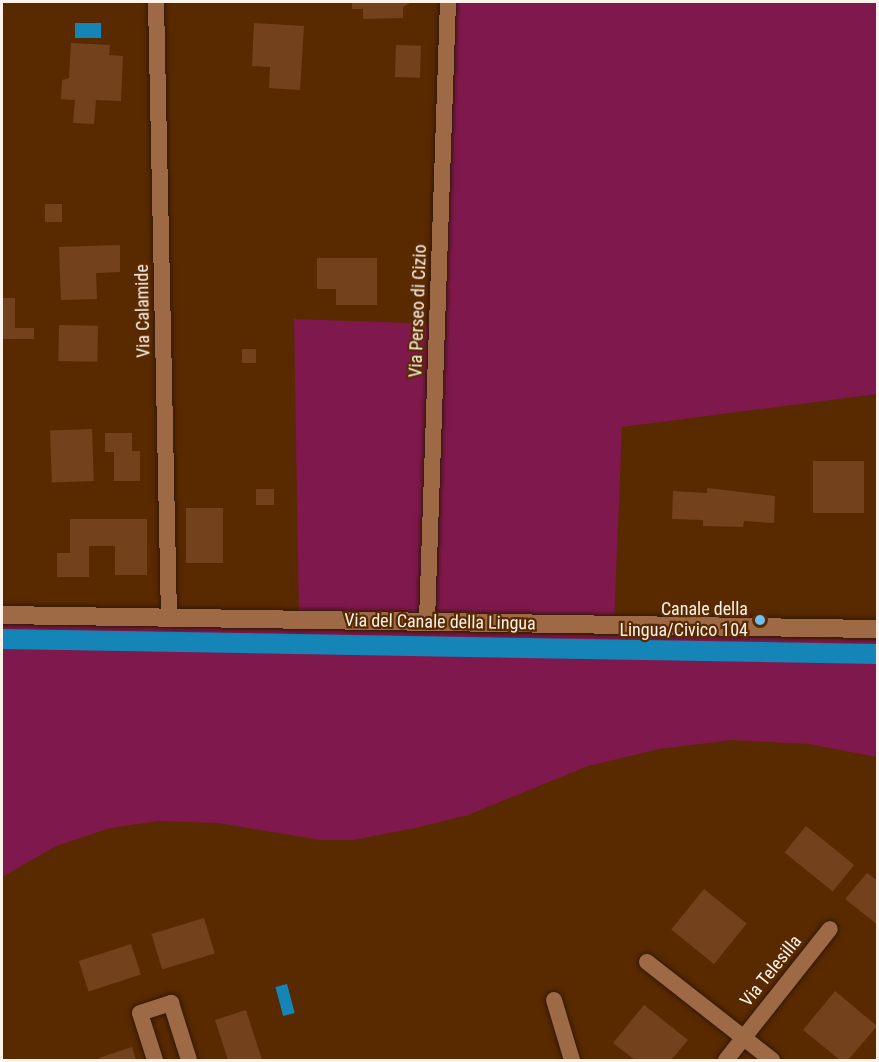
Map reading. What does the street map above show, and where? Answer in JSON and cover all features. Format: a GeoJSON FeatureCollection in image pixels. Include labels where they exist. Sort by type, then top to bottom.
{"type":"FeatureCollection","features":[{"type":"Feature","properties":{"kind":"street","name":"Via Calamide"},"geometry":{"type":"LineString","coordinates":[[156,2],[170,619]]}},
{"type":"Feature","properties":{"kind":"street","name":"Via Perseo di Cizio"},"geometry":{"type":"LineString","coordinates":[[427,621],[448,2]]}},
{"type":"Feature","properties":{"kind":"street","name":"Via del Canale della Lingua"},"geometry":{"type":"LineString","coordinates":[[2,615],[878,629]]}},
{"type":"Feature","properties":{"kind":"street","name":"Via Telesilla"},"geometry":{"type":"LineString","coordinates":[[726,1060],[830,929]]}},
{"type":"Feature","properties":{"kind":"street","name":"Via Telesilla"},"geometry":{"type":"LineString","coordinates":[[647,962],[772,1060]]}},
{"type":"Feature","properties":{"kind":"street"},"geometry":{"type":"LineString","coordinates":[[554,1000],[572,1060]]}},
{"type":"Feature","properties":{"kind":"street"},"geometry":{"type":"LineString","coordinates":[[155,1060],[140,1013],[171,1003],[189,1060]]}},
{"type":"Feature","properties":{"kind":"shaded area"},"geometry":{"type":"Polygon","coordinates":[[[448,2],[877,2],[877,394],[622,427],[614,625],[299,620],[294,319],[437,324],[448,2]]]}},
{"type":"Feature","properties":{"kind":"shaded area"},"geometry":{"type":"Polygon","coordinates":[[[2,624],[877,640],[877,757],[809,744],[732,740],[659,749],[588,766],[468,815],[415,828],[353,840],[321,840],[218,823],[158,821],[110,828],[56,846],[2,877],[2,624]]]}},
{"type":"Feature","properties":{"kind":"water"},"geometry":{"type":"Polygon","coordinates":[[[75,23],[101,23],[101,38],[75,38],[75,23]]]}},
{"type":"Feature","properties":{"kind":"water"},"geometry":{"type":"Polygon","coordinates":[[[287,984],[295,1013],[283,1016],[275,987],[287,984]]]}},
{"type":"Feature","properties":{"kind":"building"},"geometry":{"type":"Polygon","coordinates":[[[352,2],[412,2],[403,7],[403,18],[363,19],[363,9],[352,9],[352,2]]]}},
{"type":"Feature","properties":{"kind":"building"},"geometry":{"type":"Polygon","coordinates":[[[254,23],[304,26],[300,90],[269,88],[270,67],[252,66],[254,23]]]}},
{"type":"Feature","properties":{"kind":"building"},"geometry":{"type":"Polygon","coordinates":[[[71,43],[110,45],[109,55],[123,56],[121,101],[96,100],[94,124],[73,123],[75,100],[61,99],[62,80],[69,78],[71,43]]]}},
{"type":"Feature","properties":{"kind":"building"},"geometry":{"type":"Polygon","coordinates":[[[396,45],[421,46],[420,78],[395,77],[396,45]]]}},
{"type":"Feature","properties":{"kind":"building"},"geometry":{"type":"Polygon","coordinates":[[[45,204],[62,204],[62,222],[45,222],[45,204]]]}},
{"type":"Feature","properties":{"kind":"building"},"geometry":{"type":"Polygon","coordinates":[[[120,245],[120,272],[96,273],[97,299],[61,300],[59,247],[120,245]]]}},
{"type":"Feature","properties":{"kind":"building"},"geometry":{"type":"Polygon","coordinates":[[[317,258],[377,258],[377,305],[336,305],[336,289],[317,289],[317,258]]]}},
{"type":"Feature","properties":{"kind":"building"},"geometry":{"type":"Polygon","coordinates":[[[2,298],[15,298],[15,328],[34,328],[34,339],[2,339],[2,298]]]}},
{"type":"Feature","properties":{"kind":"building"},"geometry":{"type":"Polygon","coordinates":[[[59,325],[98,326],[97,362],[58,361],[59,325]]]}},
{"type":"Feature","properties":{"kind":"building"},"geometry":{"type":"Polygon","coordinates":[[[242,349],[256,349],[256,363],[242,363],[242,349]]]}},
{"type":"Feature","properties":{"kind":"building"},"geometry":{"type":"Polygon","coordinates":[[[92,429],[94,481],[52,482],[50,430],[92,429]]]}},
{"type":"Feature","properties":{"kind":"building"},"geometry":{"type":"Polygon","coordinates":[[[105,433],[132,433],[132,451],[140,451],[140,481],[114,481],[114,452],[105,452],[105,433]]]}},
{"type":"Feature","properties":{"kind":"building"},"geometry":{"type":"Polygon","coordinates":[[[813,461],[864,461],[864,513],[813,513],[813,461]]]}},
{"type":"Feature","properties":{"kind":"building"},"geometry":{"type":"Polygon","coordinates":[[[707,488],[775,496],[774,523],[744,521],[743,527],[703,526],[703,520],[672,519],[673,491],[707,493],[707,488]]]}},
{"type":"Feature","properties":{"kind":"building"},"geometry":{"type":"Polygon","coordinates":[[[256,489],[274,489],[274,505],[256,505],[256,489]]]}},
{"type":"Feature","properties":{"kind":"building"},"geometry":{"type":"Polygon","coordinates":[[[186,508],[223,508],[223,563],[186,563],[186,508]]]}},
{"type":"Feature","properties":{"kind":"building"},"geometry":{"type":"Polygon","coordinates":[[[70,519],[147,519],[147,575],[115,575],[115,546],[89,546],[89,577],[57,577],[57,553],[70,553],[70,519]]]}},
{"type":"Feature","properties":{"kind":"building"},"geometry":{"type":"Polygon","coordinates":[[[806,826],[854,865],[833,891],[785,852],[806,826]]]}},
{"type":"Feature","properties":{"kind":"building"},"geometry":{"type":"Polygon","coordinates":[[[867,873],[878,881],[878,925],[845,899],[867,873]]]}},
{"type":"Feature","properties":{"kind":"building"},"geometry":{"type":"Polygon","coordinates":[[[704,889],[747,924],[714,964],[671,929],[704,889]]]}},
{"type":"Feature","properties":{"kind":"building"},"geometry":{"type":"Polygon","coordinates":[[[204,918],[215,953],[162,969],[151,934],[204,918]]]}},
{"type":"Feature","properties":{"kind":"building"},"geometry":{"type":"Polygon","coordinates":[[[131,944],[141,974],[89,991],[79,961],[131,944]]]}},
{"type":"Feature","properties":{"kind":"building"},"geometry":{"type":"Polygon","coordinates":[[[835,991],[877,1026],[848,1060],[840,1060],[803,1030],[835,991]]]}},
{"type":"Feature","properties":{"kind":"building"},"geometry":{"type":"Polygon","coordinates":[[[644,1005],[688,1040],[671,1060],[635,1060],[613,1043],[644,1005]]]}},
{"type":"Feature","properties":{"kind":"building"},"geometry":{"type":"Polygon","coordinates":[[[246,1010],[262,1060],[228,1060],[215,1020],[246,1010]]]}},
{"type":"Feature","properties":{"kind":"building"},"geometry":{"type":"Polygon","coordinates":[[[132,1047],[136,1060],[100,1060],[99,1058],[132,1047]]]}},
{"type":"Feature","properties":{"kind":"waterway"},"geometry":{"type":"LineString","coordinates":[[2,639],[878,654]]}},
{"type":"Feature","properties":{"kind":"place","name":"Canale della Lingua/Civico 104"},"geometry":{"type":"Point","coordinates":[760,620]}}]}
